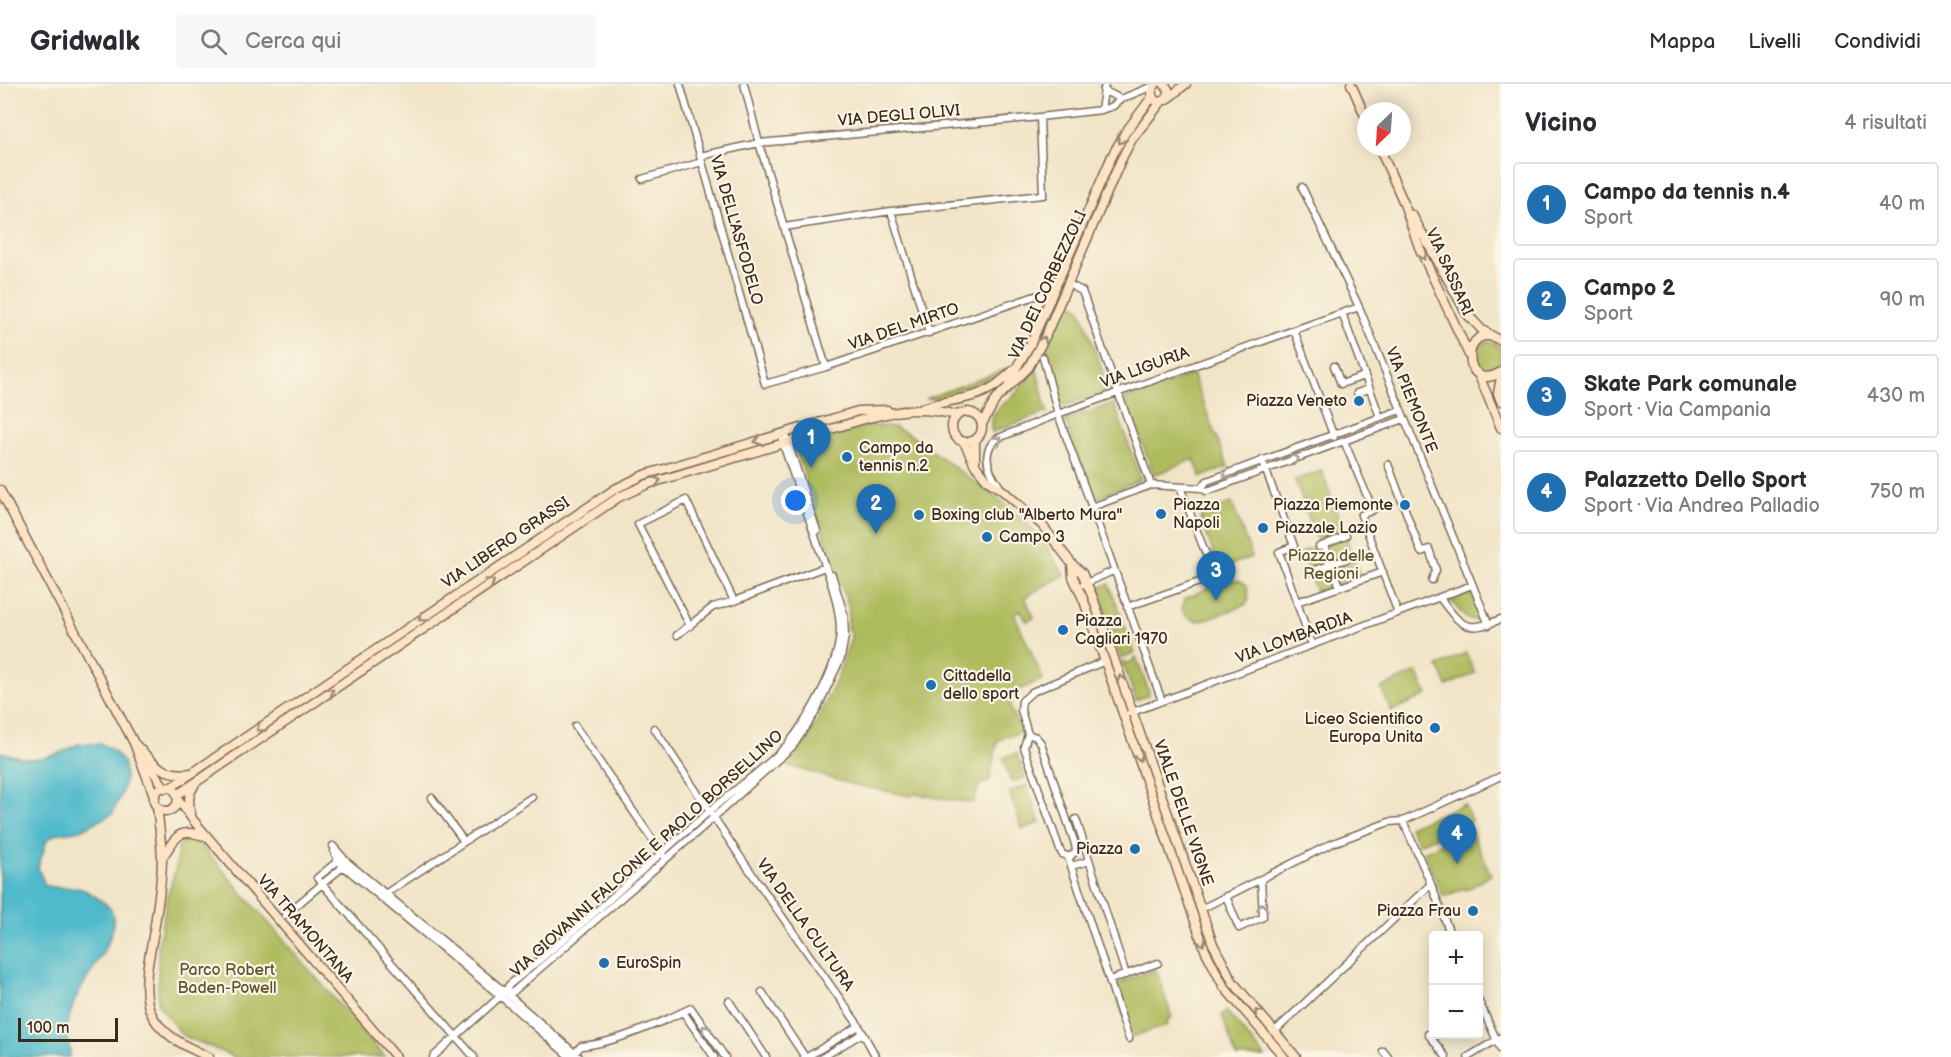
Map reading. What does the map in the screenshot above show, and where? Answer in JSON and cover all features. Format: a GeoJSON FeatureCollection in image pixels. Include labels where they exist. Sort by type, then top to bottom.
{"type":"FeatureCollection","features":[{"type":"Feature","properties":{"kind":"main road"},"geometry":{"type":"LineString","coordinates":[[1164,84],[1168,88],[1165,99]]}},
{"type":"Feature","properties":{"kind":"main road"},"geometry":{"type":"LineString","coordinates":[[1103,190],[1132,139],[1165,99],[1186,84]]}},
{"type":"Feature","properties":{"kind":"main road"},"geometry":{"type":"LineString","coordinates":[[1351,84],[1359,102]]}},
{"type":"Feature","properties":{"kind":"main road"},"geometry":{"type":"LineString","coordinates":[[1153,90],[1156,101],[1165,99]]}},
{"type":"Feature","properties":{"kind":"main road"},"geometry":{"type":"LineString","coordinates":[[1103,190],[1125,133],[1153,90]]}},
{"type":"Feature","properties":{"kind":"main road","name":"VIA SASSARI"},"geometry":{"type":"LineString","coordinates":[[1383,156],[1403,201],[1419,247],[1469,355],[1471,366],[1478,373]]}},
{"type":"Feature","properties":{"kind":"main road","name":"VIA DEI CORBEZZOLI"},"geometry":{"type":"LineString","coordinates":[[973,413],[996,399],[1028,368],[1045,337],[1068,284],[1103,190]]}},
{"type":"Feature","properties":{"kind":"main road","name":"VIA DEI CORBEZZOLI"},"geometry":{"type":"LineString","coordinates":[[1009,386],[1103,190]]}},
{"type":"Feature","properties":{"kind":"main road","name":"VIA SASSARI"},"geometry":{"type":"LineString","coordinates":[[1403,201],[1429,243],[1467,314],[1482,330],[1498,339]]}},
{"type":"Feature","properties":{"kind":"main road"},"geometry":{"type":"LineString","coordinates":[[1469,355],[1471,348],[1479,339],[1486,337],[1498,339]]}},
{"type":"Feature","properties":{"kind":"main road"},"geometry":{"type":"LineString","coordinates":[[922,408],[938,402],[977,395],[999,384],[1015,370]]}},
{"type":"Feature","properties":{"kind":"main road"},"geometry":{"type":"LineString","coordinates":[[1478,373],[1489,376],[1501,372]]}},
{"type":"Feature","properties":{"kind":"main road"},"geometry":{"type":"LineString","coordinates":[[1478,373],[1501,428]]}},
{"type":"Feature","properties":{"kind":"main road"},"geometry":{"type":"LineString","coordinates":[[1501,377],[1498,393],[1501,401]]}},
{"type":"Feature","properties":{"kind":"main road","name":"VIA DEI CORBEZZOLI"},"geometry":{"type":"LineString","coordinates":[[982,424],[996,399]]}},
{"type":"Feature","properties":{"kind":"main road"},"geometry":{"type":"LineString","coordinates":[[922,408],[957,415],[965,412],[973,413],[979,417],[982,431],[975,440],[975,465]]}},
{"type":"Feature","properties":{"kind":"main road","name":"VIA LIBERO GRASSI"},"geometry":{"type":"LineString","coordinates":[[173,793],[197,782],[619,497],[648,484],[858,411],[922,408]]}},
{"type":"Feature","properties":{"kind":"main road"},"geometry":{"type":"LineString","coordinates":[[940,411],[952,424]]}},
{"type":"Feature","properties":{"kind":"main road"},"geometry":{"type":"LineString","coordinates":[[957,415],[952,424],[953,434],[964,442],[975,440]]}},
{"type":"Feature","properties":{"kind":"main road","name":"VIA LIBERO GRASSI"},"geometry":{"type":"LineString","coordinates":[[173,793],[194,773],[615,489],[644,475],[784,438]]}},
{"type":"Feature","properties":{"kind":"main road","name":"VIALE DELLE VIGNE"},"geometry":{"type":"LineString","coordinates":[[964,442],[975,465],[987,480],[1042,525],[1072,564],[1073,577],[1082,584],[1213,944],[1233,982],[1296,1057]]}},
{"type":"Feature","properties":{"kind":"main road"},"geometry":{"type":"LineString","coordinates":[[0,490],[134,743],[156,802],[162,859],[156,919],[146,981],[148,1006],[156,1021],[170,1036],[209,1057]]}},
{"type":"Feature","properties":{"kind":"main road","name":"VIALE DELLE VIGNE"},"geometry":{"type":"LineString","coordinates":[[1082,584],[1105,662],[1128,713],[1205,950],[1224,987],[1284,1057]]}},
{"type":"Feature","properties":{"kind":"main road"},"geometry":{"type":"LineString","coordinates":[[134,743],[158,768],[183,774],[194,773]]}},
{"type":"Feature","properties":{"kind":"main road","name":"VIA TRAMONTANA"},"geometry":{"type":"LineString","coordinates":[[134,743],[207,837],[396,1057]]}},
{"type":"Feature","properties":{"kind":"main road"},"geometry":{"type":"LineString","coordinates":[[193,820],[188,802],[189,793],[197,782]]}},
{"type":"Feature","properties":{"kind":"main road"},"geometry":{"type":"LineString","coordinates":[[156,802],[159,790],[173,793],[171,810],[163,819],[160,830]]}},
{"type":"Feature","properties":{"kind":"main road","name":"VIA TRAMONTANA"},"geometry":{"type":"LineString","coordinates":[[156,802],[162,810],[171,810],[193,820]]}},
{"type":"Feature","properties":{"kind":"main road"},"geometry":{"type":"LineString","coordinates":[[162,859],[175,838],[184,831],[207,837]]}},
{"type":"Feature","properties":{"kind":"street","name":"VIA DELL'ASFODELO"},"geometry":{"type":"LineString","coordinates":[[680,84],[765,384]]}},
{"type":"Feature","properties":{"kind":"street"},"geometry":{"type":"LineString","coordinates":[[744,84],[759,143],[826,367]]}},
{"type":"Feature","properties":{"kind":"street"},"geometry":{"type":"LineString","coordinates":[[1121,99],[1104,87],[1101,110],[1137,92],[1153,90]]}},
{"type":"Feature","properties":{"kind":"street","name":"VIA DEGLI OLIVI"},"geometry":{"type":"LineString","coordinates":[[642,179],[759,143],[1101,110]]}},
{"type":"Feature","properties":{"kind":"street"},"geometry":{"type":"LineString","coordinates":[[784,227],[891,211],[1043,195],[1040,117]]}},
{"type":"Feature","properties":{"kind":"street","name":"VIA PIEMONTE"},"geometry":{"type":"LineString","coordinates":[[1302,187],[1359,307],[1489,625]]}},
{"type":"Feature","properties":{"kind":"street"},"geometry":{"type":"LineString","coordinates":[[891,211],[929,333]]}},
{"type":"Feature","properties":{"kind":"street"},"geometry":{"type":"LineString","coordinates":[[1068,284],[1082,291],[1151,485]]}},
{"type":"Feature","properties":{"kind":"street","name":"VIA DEL MIRTO"},"geometry":{"type":"LineString","coordinates":[[765,384],[826,367],[1038,295],[1051,300]]}},
{"type":"Feature","properties":{"kind":"street","name":"VIA LIGURIA"},"geometry":{"type":"LineString","coordinates":[[1002,490],[987,464],[987,453],[996,439],[1058,414],[1359,307]]}},
{"type":"Feature","properties":{"kind":"street"},"geometry":{"type":"LineString","coordinates":[[1342,313],[1380,417]]}},
{"type":"Feature","properties":{"kind":"street"},"geometry":{"type":"LineString","coordinates":[[1294,330],[1336,443]]}},
{"type":"Feature","properties":{"kind":"street"},"geometry":{"type":"LineString","coordinates":[[1043,357],[1058,414],[1162,701]]}},
{"type":"Feature","properties":{"kind":"street"},"geometry":{"type":"LineString","coordinates":[[1334,366],[1341,384],[1364,376]]}},
{"type":"Feature","properties":{"kind":"street"},"geometry":{"type":"LineString","coordinates":[[1358,393],[1369,389]]}},
{"type":"Feature","properties":{"kind":"street"},"geometry":{"type":"LineString","coordinates":[[1201,488],[1206,481],[1400,410]]}},
{"type":"Feature","properties":{"kind":"street"},"geometry":{"type":"LineString","coordinates":[[1092,507],[1151,485],[1210,490],[1404,419]]}},
{"type":"Feature","properties":{"kind":"street","name":"VIA GIOVANNI FALCONE E PAOLO BORSELLINO"},"geometry":{"type":"LineString","coordinates":[[664,856],[714,817],[793,746],[811,714],[838,650],[840,630],[836,597],[784,438]]}},
{"type":"Feature","properties":{"kind":"street"},"geometry":{"type":"LineString","coordinates":[[1344,441],[1373,510],[1361,515],[1398,613]]}},
{"type":"Feature","properties":{"kind":"street"},"geometry":{"type":"LineString","coordinates":[[1262,460],[1294,546],[1279,552],[1312,645]]}},
{"type":"Feature","properties":{"kind":"street"},"geometry":{"type":"LineString","coordinates":[[1388,464],[1421,552],[1430,549],[1432,567],[1436,570],[1432,580]]}},
{"type":"Feature","properties":{"kind":"street"},"geometry":{"type":"LineString","coordinates":[[1127,607],[1208,579],[1212,575],[1180,487]]}},
{"type":"Feature","properties":{"kind":"street"},"geometry":{"type":"LineString","coordinates":[[690,626],[638,524],[686,500],[734,601]]}},
{"type":"Feature","properties":{"kind":"street"},"geometry":{"type":"LineString","coordinates":[[1340,587],[1322,546],[1346,536]]}},
{"type":"Feature","properties":{"kind":"street","name":"VIA GIOVANNI FALCONE E PAOLO BORSELLINO"},"geometry":{"type":"LineString","coordinates":[[817,538],[836,597]]}},
{"type":"Feature","properties":{"kind":"street"},"geometry":{"type":"LineString","coordinates":[[1308,572],[1353,556]]}},
{"type":"Feature","properties":{"kind":"street"},"geometry":{"type":"LineString","coordinates":[[676,635],[713,607],[825,567]]}},
{"type":"Feature","properties":{"kind":"street"},"geometry":{"type":"LineString","coordinates":[[1082,584],[1113,571]]}},
{"type":"Feature","properties":{"kind":"street"},"geometry":{"type":"LineString","coordinates":[[1297,602],[1383,572]]}},
{"type":"Feature","properties":{"kind":"street","name":"VIA LOMBARDIA"},"geometry":{"type":"LineString","coordinates":[[1128,713],[1472,585]]}},
{"type":"Feature","properties":{"kind":"street"},"geometry":{"type":"LineString","coordinates":[[1440,598],[1453,615],[1464,624],[1479,628],[1501,619]]}},
{"type":"Feature","properties":{"kind":"street"},"geometry":{"type":"LineString","coordinates":[[1105,662],[1032,692],[1022,701],[1021,710],[1028,734],[1024,747],[1060,850],[1068,857],[1129,1039]]}},
{"type":"Feature","properties":{"kind":"street","name":"VIA GIOVANNI FALCONE E PAOLO BORSELLINO"},"geometry":{"type":"LineString","coordinates":[[433,1057],[503,994],[513,992],[664,856],[710,810],[787,744],[811,714]]}},
{"type":"Feature","properties":{"kind":"street"},"geometry":{"type":"LineString","coordinates":[[576,726],[664,856]]}},
{"type":"Feature","properties":{"kind":"street","name":"VIA DELLA CULTURA"},"geometry":{"type":"LineString","coordinates":[[654,728],[861,1030],[876,1057]]}},
{"type":"Feature","properties":{"kind":"street"},"geometry":{"type":"LineString","coordinates":[[1028,734],[1036,737],[1041,743],[1075,844],[1076,851],[1068,857]]}},
{"type":"Feature","properties":{"kind":"street"},"geometry":{"type":"LineString","coordinates":[[1201,909],[1333,843],[1389,822],[1403,821],[1501,777]]}},
{"type":"Feature","properties":{"kind":"street"},"geometry":{"type":"LineString","coordinates":[[382,895],[532,796]]}},
{"type":"Feature","properties":{"kind":"street"},"geometry":{"type":"LineString","coordinates":[[432,798],[463,840]]}},
{"type":"Feature","properties":{"kind":"street"},"geometry":{"type":"LineString","coordinates":[[1076,819],[1126,975]]}},
{"type":"Feature","properties":{"kind":"street"},"geometry":{"type":"LineString","coordinates":[[1403,821],[1449,931]]}},
{"type":"Feature","properties":{"kind":"street"},"geometry":{"type":"LineString","coordinates":[[1071,866],[1089,861]]}},
{"type":"Feature","properties":{"kind":"street"},"geometry":{"type":"LineString","coordinates":[[285,915],[343,862],[503,994],[574,1056],[581,1046],[594,1045],[691,1008],[725,1057]]}},
{"type":"Feature","properties":{"kind":"street"},"geometry":{"type":"LineString","coordinates":[[1226,896],[1239,928],[1263,917],[1261,879]]}},
{"type":"Feature","properties":{"kind":"street"},"geometry":{"type":"LineString","coordinates":[[320,881],[474,1057]]}},
{"type":"Feature","properties":{"kind":"street"},"geometry":{"type":"LineString","coordinates":[[1274,1032],[1431,884]]}},
{"type":"Feature","properties":{"kind":"street"},"geometry":{"type":"LineString","coordinates":[[1110,980],[1158,963]]}},
{"type":"Feature","properties":{"kind":"street"},"geometry":{"type":"LineString","coordinates":[[762,992],[806,1057],[861,1030]]}},
{"type":"Feature","properties":{"kind":"street"},"geometry":{"type":"LineString","coordinates":[[729,1001],[766,1057]]}},
{"type":"Feature","properties":{"kind":"street"},"geometry":{"type":"LineString","coordinates":[[1483,1007],[1498,1038],[1501,1050]]}},
{"type":"Feature","properties":{"kind":"street"},"geometry":{"type":"LineString","coordinates":[[683,1012],[714,1057]]}},
{"type":"Feature","properties":{"kind":"street"},"geometry":{"type":"LineString","coordinates":[[823,1057],[861,1030]]}},
{"type":"Feature","properties":{"kind":"street"},"geometry":{"type":"LineString","coordinates":[[1428,1034],[1446,1057]]}},
{"type":"Feature","properties":{"kind":"street"},"geometry":{"type":"LineString","coordinates":[[1468,1057],[1498,1038]]}},
{"type":"Feature","properties":{"kind":"green space"},"geometry":{"type":"Polygon","coordinates":[[[1068,303],[1078,306],[1082,313],[1109,390],[1062,407],[1046,345],[1061,310],[1068,303]]]}},
{"type":"Feature","properties":{"kind":"green space"},"geometry":{"type":"Polygon","coordinates":[[[1488,342],[1498,346],[1502,356],[1498,366],[1488,370],[1478,366],[1474,356],[1478,346],[1488,342]]]}},
{"type":"Feature","properties":{"kind":"green space"},"geometry":{"type":"Polygon","coordinates":[[[1036,367],[1047,412],[992,432],[993,414],[1015,394],[1036,367]]]}},
{"type":"Feature","properties":{"kind":"green space"},"geometry":{"type":"Polygon","coordinates":[[[1007,369],[980,390],[948,398],[925,399],[1007,369]]]}},
{"type":"Feature","properties":{"kind":"green space"},"geometry":{"type":"Polygon","coordinates":[[[1192,374],[1228,467],[1201,477],[1194,459],[1154,475],[1125,399],[1192,374]]]}},
{"type":"Feature","properties":{"kind":"green space"},"geometry":{"type":"Polygon","coordinates":[[[1114,403],[1141,479],[1093,500],[1065,420],[1114,403]]]}},
{"type":"Feature","properties":{"kind":"green space"},"geometry":{"type":"Polygon","coordinates":[[[871,425],[894,427],[909,434],[1005,504],[1027,523],[1047,547],[1064,575],[1025,597],[1034,618],[1026,621],[1021,610],[1014,613],[1043,679],[1014,692],[1010,707],[1021,732],[998,740],[989,782],[979,785],[973,803],[914,794],[910,796],[851,784],[783,764],[815,725],[837,678],[851,638],[851,633],[847,628],[849,609],[795,447],[871,425]]]}},
{"type":"Feature","properties":{"kind":"green space","name":"Piazza delle Regioni"},"geometry":{"type":"Polygon","coordinates":[[[1322,471],[1360,576],[1316,592],[1301,553],[1319,546],[1295,480],[1322,471]]]}},
{"type":"Feature","properties":{"kind":"green space"},"geometry":{"type":"Polygon","coordinates":[[[1232,503],[1252,557],[1219,569],[1199,513],[1232,503]]]}},
{"type":"Feature","properties":{"kind":"green space"},"geometry":{"type":"Polygon","coordinates":[[[1234,580],[1242,581],[1247,586],[1249,600],[1245,605],[1201,621],[1192,620],[1185,615],[1182,609],[1185,599],[1210,587],[1234,580]]]}},
{"type":"Feature","properties":{"kind":"green space"},"geometry":{"type":"Polygon","coordinates":[[[1109,584],[1123,620],[1114,621],[1110,626],[1097,588],[1109,584]]]}},
{"type":"Feature","properties":{"kind":"green space"},"geometry":{"type":"Polygon","coordinates":[[[1471,593],[1480,621],[1466,618],[1451,601],[1471,593]]]}},
{"type":"Feature","properties":{"kind":"green space"},"geometry":{"type":"Polygon","coordinates":[[[1124,624],[1135,653],[1121,659],[1110,629],[1118,629],[1124,624]]]}},
{"type":"Feature","properties":{"kind":"green space"},"geometry":{"type":"Polygon","coordinates":[[[1466,653],[1475,673],[1447,686],[1438,666],[1466,653]]]}},
{"type":"Feature","properties":{"kind":"green space"},"geometry":{"type":"Polygon","coordinates":[[[1136,657],[1149,695],[1136,700],[1122,662],[1129,663],[1136,657]]]}},
{"type":"Feature","properties":{"kind":"green space"},"geometry":{"type":"Polygon","coordinates":[[[1417,672],[1427,695],[1391,711],[1381,688],[1417,672]]]}},
{"type":"Feature","properties":{"kind":"green space"},"geometry":{"type":"Polygon","coordinates":[[[1017,753],[1025,778],[1011,782],[1003,758],[1017,753]]]}},
{"type":"Feature","properties":{"kind":"green space"},"geometry":{"type":"Polygon","coordinates":[[[1027,785],[1040,823],[1022,829],[1009,792],[1027,785]]]}},
{"type":"Feature","properties":{"kind":"green space"},"geometry":{"type":"Polygon","coordinates":[[[1464,804],[1472,821],[1419,844],[1409,827],[1464,804]]]}},
{"type":"Feature","properties":{"kind":"green space"},"geometry":{"type":"Polygon","coordinates":[[[1469,831],[1491,875],[1466,890],[1464,888],[1443,896],[1424,853],[1449,837],[1451,839],[1469,831]]]}},
{"type":"Feature","properties":{"kind":"green space","name":"Parco Robert Baden-Powell"},"geometry":{"type":"Polygon","coordinates":[[[187,840],[199,843],[385,1057],[234,1057],[182,1035],[158,1004],[158,945],[168,894],[176,868],[178,847],[187,840]]]}},
{"type":"Feature","properties":{"kind":"green space"},"geometry":{"type":"Polygon","coordinates":[[[1156,969],[1172,1018],[1167,1020],[1168,1025],[1131,1037],[1113,985],[1156,969]]]}},
{"type":"Feature","properties":{"kind":"green space"},"geometry":{"type":"Polygon","coordinates":[[[1226,1011],[1265,1057],[1236,1057],[1222,1015],[1226,1011]]]}},
{"type":"Feature","properties":{"kind":"water"},"geometry":{"type":"Polygon","coordinates":[[[78,744],[102,744],[114,751],[124,764],[125,780],[121,795],[112,814],[81,830],[56,834],[47,840],[38,868],[45,885],[86,891],[105,904],[111,910],[112,931],[100,957],[78,993],[70,1014],[67,1031],[70,1057],[0,1057],[0,752],[30,759],[45,758],[78,744]]]}},
{"type":"Feature","properties":{"kind":"place","name":"Piazza Veneto"},"geometry":{"type":"Point","coordinates":[1359,401]}},
{"type":"Feature","properties":{"kind":"place","name":"Campo da tennis n.2"},"geometry":{"type":"Point","coordinates":[847,457]}},
{"type":"Feature","properties":{"kind":"place","name":"Campo da tennis n.4"},"geometry":{"type":"Point","coordinates":[811,468]}},
{"type":"Feature","properties":{"kind":"place","name":"Piazza Piemonte"},"geometry":{"type":"Point","coordinates":[1405,505]}},
{"type":"Feature","properties":{"kind":"place","name":"Piazza Napoli"},"geometry":{"type":"Point","coordinates":[1161,514]}},
{"type":"Feature","properties":{"kind":"place","name":"Boxing club \"Alberto Mura\""},"geometry":{"type":"Point","coordinates":[919,515]}},
{"type":"Feature","properties":{"kind":"place","name":"Piazzale Lazio"},"geometry":{"type":"Point","coordinates":[1263,528]}},
{"type":"Feature","properties":{"kind":"place","name":"Campo 2"},"geometry":{"type":"Point","coordinates":[876,534]}},
{"type":"Feature","properties":{"kind":"place","name":"Campo 3"},"geometry":{"type":"Point","coordinates":[987,537]}},
{"type":"Feature","properties":{"kind":"place","name":"Skate Park comunale"},"geometry":{"type":"Point","coordinates":[1216,601]}},
{"type":"Feature","properties":{"kind":"place","name":"Piazza Cagliari 1970"},"geometry":{"type":"Point","coordinates":[1063,630]}},
{"type":"Feature","properties":{"kind":"place","name":"Cittadella dello sport"},"geometry":{"type":"Point","coordinates":[931,685]}},
{"type":"Feature","properties":{"kind":"place","name":"Liceo Scientifico Europa Unita"},"geometry":{"type":"Point","coordinates":[1435,728]}},
{"type":"Feature","properties":{"kind":"place","name":"Piazza"},"geometry":{"type":"Point","coordinates":[1135,849]}},
{"type":"Feature","properties":{"kind":"place","name":"Palazzetto Dello Sport"},"geometry":{"type":"Point","coordinates":[1457,864]}},
{"type":"Feature","properties":{"kind":"place","name":"Piazza Frau"},"geometry":{"type":"Point","coordinates":[1473,911]}},
{"type":"Feature","properties":{"kind":"place","name":"EuroSpin"},"geometry":{"type":"Point","coordinates":[604,963]}}]}
